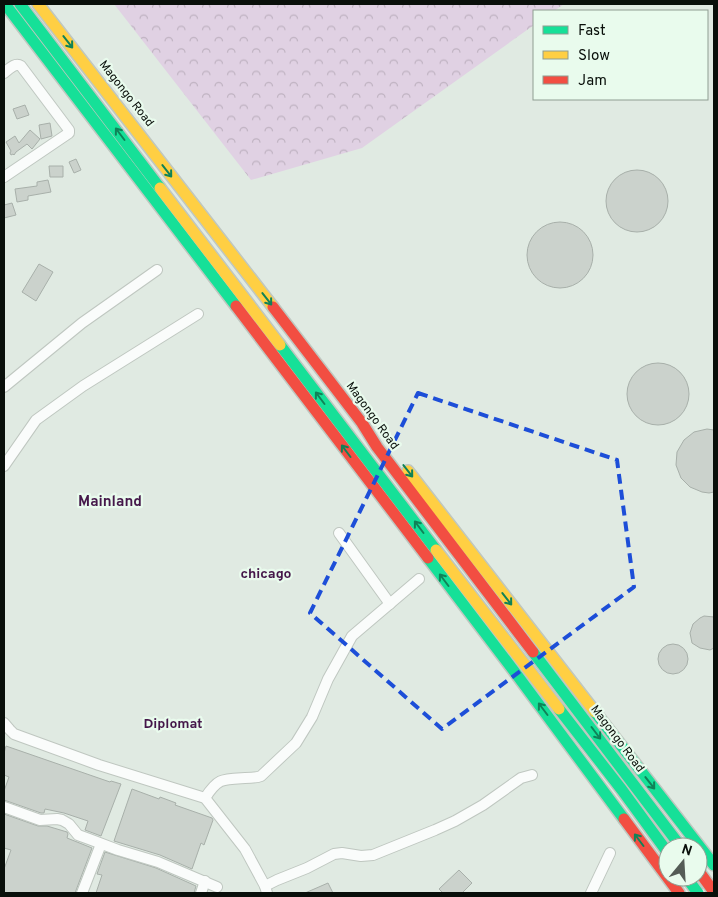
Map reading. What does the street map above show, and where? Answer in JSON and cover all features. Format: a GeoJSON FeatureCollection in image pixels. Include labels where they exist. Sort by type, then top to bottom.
{"type":"FeatureCollection","features":[{"type":"Feature","properties":{"kind":"main road"},"geometry":{"type":"LineString","coordinates":[[5,4],[514,671],[678,893]]}},
{"type":"Feature","properties":{"kind":"main road"},"geometry":{"type":"LineString","coordinates":[[20,4],[658,839]]}},
{"type":"Feature","properties":{"kind":"main road","name":"Magongo Road"},"geometry":{"type":"LineString","coordinates":[[38,4],[362,423],[377,448],[674,837]]}},
{"type":"Feature","properties":{"kind":"main road"},"geometry":{"type":"LineString","coordinates":[[362,423],[387,444],[714,864]]}},
{"type":"Feature","properties":{"kind":"main road"},"geometry":{"type":"LineString","coordinates":[[692,893],[700,882],[714,876]]}},
{"type":"Feature","properties":{"kind":"street"},"geometry":{"type":"LineString","coordinates":[[4,73],[16,65],[22,66],[69,130],[69,133],[4,177]]}},
{"type":"Feature","properties":{"kind":"street"},"geometry":{"type":"LineString","coordinates":[[4,387],[82,323],[157,270]]}},
{"type":"Feature","properties":{"kind":"street"},"geometry":{"type":"LineString","coordinates":[[4,466],[36,420],[83,386],[198,314]]}},
{"type":"Feature","properties":{"kind":"street"},"geometry":{"type":"LineString","coordinates":[[339,532],[390,604]]}},
{"type":"Feature","properties":{"kind":"street"},"geometry":{"type":"LineString","coordinates":[[205,798],[212,786],[222,780],[261,776],[296,743],[312,717],[328,679],[352,636],[419,578]]}},
{"type":"Feature","properties":{"kind":"street"},"geometry":{"type":"LineString","coordinates":[[4,723],[10,730],[23,737],[99,765],[205,798],[245,849],[266,890],[277,880],[307,868],[334,854],[373,855],[435,830],[482,805],[521,778],[532,775]]}},
{"type":"Feature","properties":{"kind":"street"},"geometry":{"type":"LineString","coordinates":[[4,807],[40,820],[57,818],[68,824],[78,834],[101,844],[158,862],[217,887]]}},
{"type":"Feature","properties":{"kind":"street"},"geometry":{"type":"LineString","coordinates":[[82,893],[101,844]]}},
{"type":"Feature","properties":{"kind":"street"},"geometry":{"type":"LineString","coordinates":[[591,893],[610,853]]}},
{"type":"Feature","properties":{"kind":"street"},"geometry":{"type":"LineString","coordinates":[[201,893],[205,881]]}},
{"type":"Feature","properties":{"kind":"highlighted area"},"geometry":{"type":"Polygon","coordinates":[[[418,393],[617,460],[634,587],[442,729],[310,613],[418,393]]]}},
{"type":"Feature","properties":{"kind":"green space"},"geometry":{"type":"Polygon","coordinates":[[[114,4],[564,4],[555,10],[533,10],[533,26],[362,148],[251,180],[114,4]]]}},
{"type":"Feature","properties":{"kind":"building"},"geometry":{"type":"Polygon","coordinates":[[[25,105],[29,115],[17,119],[13,109],[25,105]]]}},
{"type":"Feature","properties":{"kind":"building"},"geometry":{"type":"Polygon","coordinates":[[[50,123],[52,136],[41,139],[39,125],[50,123]]]}},
{"type":"Feature","properties":{"kind":"building"},"geometry":{"type":"Polygon","coordinates":[[[30,130],[40,139],[32,149],[27,144],[14,155],[11,155],[6,142],[15,136],[19,143],[30,130]]]}},
{"type":"Feature","properties":{"kind":"building"},"geometry":{"type":"Polygon","coordinates":[[[76,159],[81,170],[74,173],[69,162],[76,159]]]}},
{"type":"Feature","properties":{"kind":"building"},"geometry":{"type":"Polygon","coordinates":[[[49,166],[63,166],[63,177],[50,177],[49,166]]]}},
{"type":"Feature","properties":{"kind":"building"},"geometry":{"type":"Polygon","coordinates":[[[631,170],[643,170],[659,179],[666,189],[668,201],[666,213],[659,223],[643,232],[631,232],[620,227],[611,218],[606,207],[606,195],[611,184],[620,175],[631,170]]]}},
{"type":"Feature","properties":{"kind":"building"},"geometry":{"type":"Polygon","coordinates":[[[48,180],[51,192],[28,196],[28,200],[17,202],[15,189],[37,186],[37,182],[48,180]]]}},
{"type":"Feature","properties":{"kind":"building"},"geometry":{"type":"Polygon","coordinates":[[[12,203],[16,215],[4,218],[4,205],[12,203]]]}},
{"type":"Feature","properties":{"kind":"building"},"geometry":{"type":"Polygon","coordinates":[[[560,222],[573,225],[583,232],[590,242],[593,255],[590,268],[583,278],[573,285],[560,288],[547,285],[537,278],[530,268],[527,255],[530,242],[537,232],[547,225],[560,222]]]}},
{"type":"Feature","properties":{"kind":"building"},"geometry":{"type":"Polygon","coordinates":[[[39,264],[53,272],[36,301],[22,292],[39,264]]]}},
{"type":"Feature","properties":{"kind":"building"},"geometry":{"type":"Polygon","coordinates":[[[658,363],[670,366],[680,372],[686,382],[689,394],[686,406],[680,416],[670,422],[658,425],[646,422],[636,416],[630,406],[627,394],[630,382],[636,372],[646,366],[658,363]]]}},
{"type":"Feature","properties":{"kind":"building"},"geometry":{"type":"Polygon","coordinates":[[[707,429],[714,430],[714,492],[709,493],[690,487],[681,478],[676,465],[677,452],[684,440],[694,432],[707,429]]]}},
{"type":"Feature","properties":{"kind":"building"},"geometry":{"type":"Polygon","coordinates":[[[704,616],[714,617],[714,648],[710,650],[700,648],[692,643],[690,633],[693,624],[704,616]]]}},
{"type":"Feature","properties":{"kind":"building"},"geometry":{"type":"Polygon","coordinates":[[[673,644],[684,648],[688,659],[684,670],[673,674],[662,670],[658,659],[662,648],[673,644]]]}},
{"type":"Feature","properties":{"kind":"building"},"geometry":{"type":"Polygon","coordinates":[[[6,746],[110,782],[121,784],[101,836],[85,830],[88,821],[45,809],[44,813],[41,813],[4,800],[4,791],[9,777],[4,775],[4,753],[6,746]]]}},
{"type":"Feature","properties":{"kind":"building"},"geometry":{"type":"Polygon","coordinates":[[[132,789],[159,799],[160,797],[176,803],[175,805],[212,818],[213,820],[204,845],[201,843],[192,869],[160,855],[114,841],[132,789]]]}},
{"type":"Feature","properties":{"kind":"building"},"geometry":{"type":"Polygon","coordinates":[[[4,814],[38,826],[47,826],[67,832],[67,838],[92,848],[75,893],[4,893],[4,869],[11,850],[4,848],[4,814]]]}},
{"type":"Feature","properties":{"kind":"building"},"geometry":{"type":"Polygon","coordinates":[[[105,852],[156,868],[196,886],[194,893],[96,893],[102,875],[97,874],[105,852]]]}},
{"type":"Feature","properties":{"kind":"building"},"geometry":{"type":"Polygon","coordinates":[[[459,870],[472,883],[462,893],[443,893],[439,889],[459,870]]]}},
{"type":"Feature","properties":{"kind":"building"},"geometry":{"type":"Polygon","coordinates":[[[328,883],[333,893],[305,893],[328,883]]]}},
{"type":"Feature","properties":{"kind":"traffic: fast"},"geometry":{"type":"LineString","coordinates":[[5,4],[236,306]]}},
{"type":"Feature","properties":{"kind":"traffic: fast"},"geometry":{"type":"LineString","coordinates":[[20,4],[160,188]]}},
{"type":"Feature","properties":{"kind":"traffic: fast"},"geometry":{"type":"LineString","coordinates":[[280,345],[436,550]]}},
{"type":"Feature","properties":{"kind":"traffic: fast"},"geometry":{"type":"LineString","coordinates":[[428,558],[624,819]]}},
{"type":"Feature","properties":{"kind":"traffic: fast"},"geometry":{"type":"LineString","coordinates":[[533,652],[673,837]]}},
{"type":"Feature","properties":{"kind":"traffic: fast"},"geometry":{"type":"LineString","coordinates":[[559,709],[658,839]]}},
{"type":"Feature","properties":{"kind":"traffic: fast"},"geometry":{"type":"LineString","coordinates":[[595,712],[714,865]]}},
{"type":"Feature","properties":{"kind":"traffic: fast"},"geometry":{"type":"LineString","coordinates":[[694,887],[698,893]]}},
{"type":"Feature","properties":{"kind":"traffic: slow"},"geometry":{"type":"LineString","coordinates":[[38,4],[273,307]]}},
{"type":"Feature","properties":{"kind":"traffic: slow"},"geometry":{"type":"LineString","coordinates":[[160,188],[280,345]]}},
{"type":"Feature","properties":{"kind":"traffic: slow"},"geometry":{"type":"LineString","coordinates":[[408,471],[595,712]]}},
{"type":"Feature","properties":{"kind":"traffic: slow"},"geometry":{"type":"LineString","coordinates":[[436,550],[559,709]]}},
{"type":"Feature","properties":{"kind":"traffic: jam"},"geometry":{"type":"LineString","coordinates":[[236,306],[428,558]]}},
{"type":"Feature","properties":{"kind":"traffic: jam"},"geometry":{"type":"LineString","coordinates":[[273,307],[533,652]]}},
{"type":"Feature","properties":{"kind":"traffic: jam"},"geometry":{"type":"LineString","coordinates":[[624,819],[679,893]]}},
{"type":"Feature","properties":{"kind":"traffic: jam"},"geometry":{"type":"LineString","coordinates":[[708,884],[714,892]]}},
{"type":"Feature","properties":{"kind":"district","name":"Mainland"},"geometry":{"type":"Point","coordinates":[110,502]}},
{"type":"Feature","properties":{"kind":"district","name":"chicago"},"geometry":{"type":"Point","coordinates":[266,574]}},
{"type":"Feature","properties":{"kind":"district","name":"Diplomat"},"geometry":{"type":"Point","coordinates":[173,724]}}]}
